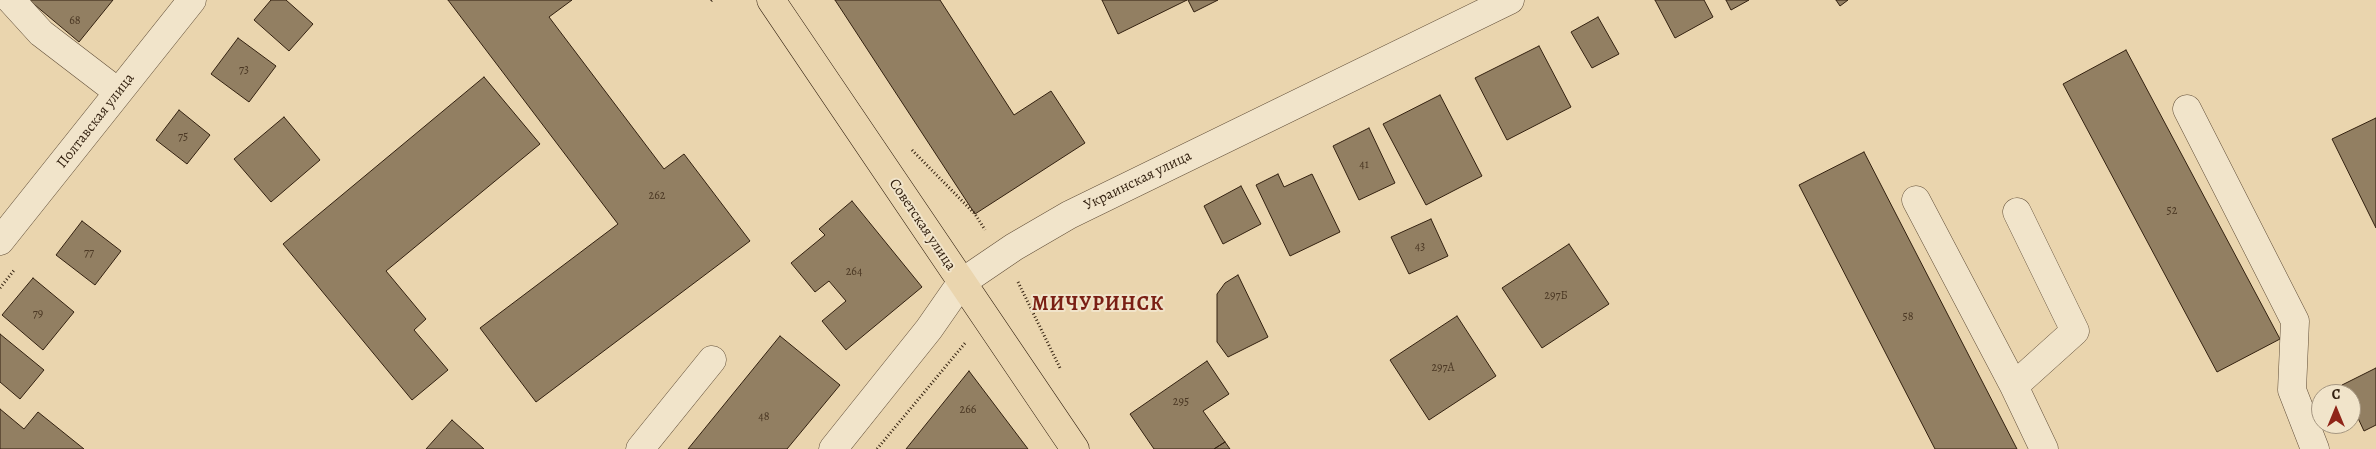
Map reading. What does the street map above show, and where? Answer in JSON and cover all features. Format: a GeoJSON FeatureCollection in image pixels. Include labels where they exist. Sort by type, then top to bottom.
{"type":"FeatureCollection","features":[{"type":"Feature","properties":{"kind":"main road","name":"Советская улица"},"geometry":{"type":"LineString","coordinates":[[771,0],[1075,449]]}},
{"type":"Feature","properties":{"kind":"street"},"geometry":{"type":"LineString","coordinates":[[11,0],[41,33],[118,92]]}},
{"type":"Feature","properties":{"kind":"street","name":"Полтавская улица"},"geometry":{"type":"LineString","coordinates":[[0,241],[192,0]]}},
{"type":"Feature","properties":{"kind":"street","name":"Украинская улица"},"geometry":{"type":"LineString","coordinates":[[833,449],[930,329],[961,283],[1014,247],[1069,215],[1510,0]]}},
{"type":"Feature","properties":{"kind":"street"},"geometry":{"type":"LineString","coordinates":[[2187,109],[2295,321],[2292,390],[2315,449]]}},
{"type":"Feature","properties":{"kind":"street"},"geometry":{"type":"LineString","coordinates":[[1916,200],[2014,386],[2044,449]]}},
{"type":"Feature","properties":{"kind":"street"},"geometry":{"type":"LineString","coordinates":[[2014,386],[2075,332],[2017,212]]}},
{"type":"Feature","properties":{"kind":"street"},"geometry":{"type":"LineString","coordinates":[[640,449],[712,360]]}},
{"type":"Feature","properties":{"kind":"path"},"geometry":{"type":"LineString","coordinates":[[907,145],[975,214],[990,238]]}},
{"type":"Feature","properties":{"kind":"path"},"geometry":{"type":"LineString","coordinates":[[1015,277],[1025,293],[1063,372]]}},
{"type":"Feature","properties":{"kind":"path"},"geometry":{"type":"LineString","coordinates":[[877,449],[970,337]]}},
{"type":"Feature","properties":{"kind":"building"},"geometry":{"type":"Polygon","coordinates":[[[29,0],[113,0],[79,42],[29,0]]]}},
{"type":"Feature","properties":{"kind":"building"},"geometry":{"type":"Polygon","coordinates":[[[271,0],[286,0],[313,24],[289,51],[254,20],[271,0]]]}},
{"type":"Feature","properties":{"kind":"building"},"geometry":{"type":"Polygon","coordinates":[[[448,0],[572,0],[549,17],[664,169],[684,154],[750,241],[536,402],[480,328],[618,224],[448,0]]]}},
{"type":"Feature","properties":{"kind":"building"},"geometry":{"type":"Polygon","coordinates":[[[835,0],[940,0],[1014,115],[1051,91],[1085,143],[975,214],[835,0]]]}},
{"type":"Feature","properties":{"kind":"building"},"geometry":{"type":"Polygon","coordinates":[[[1102,0],[1187,0],[1118,34],[1102,0]]]}},
{"type":"Feature","properties":{"kind":"building"},"geometry":{"type":"Polygon","coordinates":[[[1188,0],[1218,0],[1194,12],[1188,0]]]}},
{"type":"Feature","properties":{"kind":"building"},"geometry":{"type":"Polygon","coordinates":[[[1655,0],[1704,0],[1713,17],[1675,38],[1655,0]]]}},
{"type":"Feature","properties":{"kind":"building"},"geometry":{"type":"Polygon","coordinates":[[[1726,0],[1749,0],[1731,10],[1726,0]]]}},
{"type":"Feature","properties":{"kind":"building"},"geometry":{"type":"Polygon","coordinates":[[[1836,0],[1848,0],[1840,6],[1836,0]]]}},
{"type":"Feature","properties":{"kind":"building"},"geometry":{"type":"Polygon","coordinates":[[[1598,17],[1619,54],[1592,68],[1571,32],[1598,17]]]}},
{"type":"Feature","properties":{"kind":"building"},"geometry":{"type":"Polygon","coordinates":[[[238,38],[276,66],[249,102],[211,74],[238,38]]]}},
{"type":"Feature","properties":{"kind":"building"},"geometry":{"type":"Polygon","coordinates":[[[1539,46],[1571,107],[1507,140],[1475,78],[1539,46]]]}},
{"type":"Feature","properties":{"kind":"building"},"geometry":{"type":"Polygon","coordinates":[[[2126,50],[2280,339],[2217,372],[2063,84],[2126,50]]]}},
{"type":"Feature","properties":{"kind":"building"},"geometry":{"type":"Polygon","coordinates":[[[484,77],[540,144],[386,271],[426,319],[414,330],[448,370],[412,400],[283,244],[484,77]]]}},
{"type":"Feature","properties":{"kind":"building"},"geometry":{"type":"Polygon","coordinates":[[[1440,95],[1482,176],[1426,205],[1383,124],[1440,95]]]}},
{"type":"Feature","properties":{"kind":"building"},"geometry":{"type":"Polygon","coordinates":[[[179,110],[210,135],[187,164],[156,140],[179,110]]]}},
{"type":"Feature","properties":{"kind":"building"},"geometry":{"type":"Polygon","coordinates":[[[284,117],[320,160],[271,202],[234,159],[284,117]]]}},
{"type":"Feature","properties":{"kind":"building"},"geometry":{"type":"Polygon","coordinates":[[[2376,118],[2376,228],[2332,139],[2376,118]]]}},
{"type":"Feature","properties":{"kind":"building"},"geometry":{"type":"Polygon","coordinates":[[[1369,128],[1395,183],[1359,200],[1333,146],[1369,128]]]}},
{"type":"Feature","properties":{"kind":"building"},"geometry":{"type":"Polygon","coordinates":[[[1864,152],[2017,449],[1935,449],[1799,185],[1864,152]]]}},
{"type":"Feature","properties":{"kind":"building"},"geometry":{"type":"Polygon","coordinates":[[[1278,174],[1284,187],[1312,174],[1340,232],[1290,256],[1256,185],[1278,174]]]}},
{"type":"Feature","properties":{"kind":"building"},"geometry":{"type":"Polygon","coordinates":[[[1241,186],[1261,224],[1223,244],[1204,206],[1241,186]]]}},
{"type":"Feature","properties":{"kind":"building"},"geometry":{"type":"Polygon","coordinates":[[[852,201],[922,287],[846,350],[822,321],[846,301],[829,281],[815,292],[791,263],[825,235],[819,229],[852,201]]]}},
{"type":"Feature","properties":{"kind":"building"},"geometry":{"type":"Polygon","coordinates":[[[1431,219],[1448,256],[1409,274],[1391,237],[1431,219]]]}},
{"type":"Feature","properties":{"kind":"building"},"geometry":{"type":"Polygon","coordinates":[[[82,221],[121,251],[95,285],[56,255],[82,221]]]}},
{"type":"Feature","properties":{"kind":"building"},"geometry":{"type":"Polygon","coordinates":[[[1569,244],[1609,304],[1542,348],[1502,288],[1569,244]]]}},
{"type":"Feature","properties":{"kind":"building"},"geometry":{"type":"Polygon","coordinates":[[[1238,275],[1268,337],[1228,357],[1217,342],[1217,294],[1225,283],[1238,275]]]}},
{"type":"Feature","properties":{"kind":"building"},"geometry":{"type":"Polygon","coordinates":[[[33,278],[74,312],[43,350],[2,315],[33,278]]]}},
{"type":"Feature","properties":{"kind":"building"},"geometry":{"type":"Polygon","coordinates":[[[1457,316],[1496,376],[1429,420],[1390,360],[1457,316]]]}},
{"type":"Feature","properties":{"kind":"building"},"geometry":{"type":"Polygon","coordinates":[[[0,334],[44,370],[20,399],[0,382],[0,334]]]}},
{"type":"Feature","properties":{"kind":"building"},"geometry":{"type":"Polygon","coordinates":[[[780,336],[840,385],[787,449],[688,449],[780,336]]]}},
{"type":"Feature","properties":{"kind":"building"},"geometry":{"type":"Polygon","coordinates":[[[1207,361],[1229,394],[1203,411],[1225,442],[1214,449],[1154,449],[1130,414],[1207,361]]]}},
{"type":"Feature","properties":{"kind":"building"},"geometry":{"type":"Polygon","coordinates":[[[2376,368],[2376,425],[2364,431],[2361,425],[2361,384],[2344,384],[2376,368]]]}},
{"type":"Feature","properties":{"kind":"building"},"geometry":{"type":"Polygon","coordinates":[[[969,371],[1028,449],[906,449],[969,371]]]}},
{"type":"Feature","properties":{"kind":"building"},"geometry":{"type":"Polygon","coordinates":[[[0,409],[24,429],[38,412],[84,449],[0,449],[0,409]]]}},
{"type":"Feature","properties":{"kind":"building"},"geometry":{"type":"Polygon","coordinates":[[[452,420],[484,449],[426,449],[452,420]]]}},
{"type":"Feature","properties":{"kind":"building"},"geometry":{"type":"Polygon","coordinates":[[[1225,442],[1230,449],[1214,449],[1225,442]]]}},
{"type":"Feature","properties":{"kind":"district","name":"МИЧУРИНСК"},"geometry":{"type":"Point","coordinates":[1098,305]}}]}
